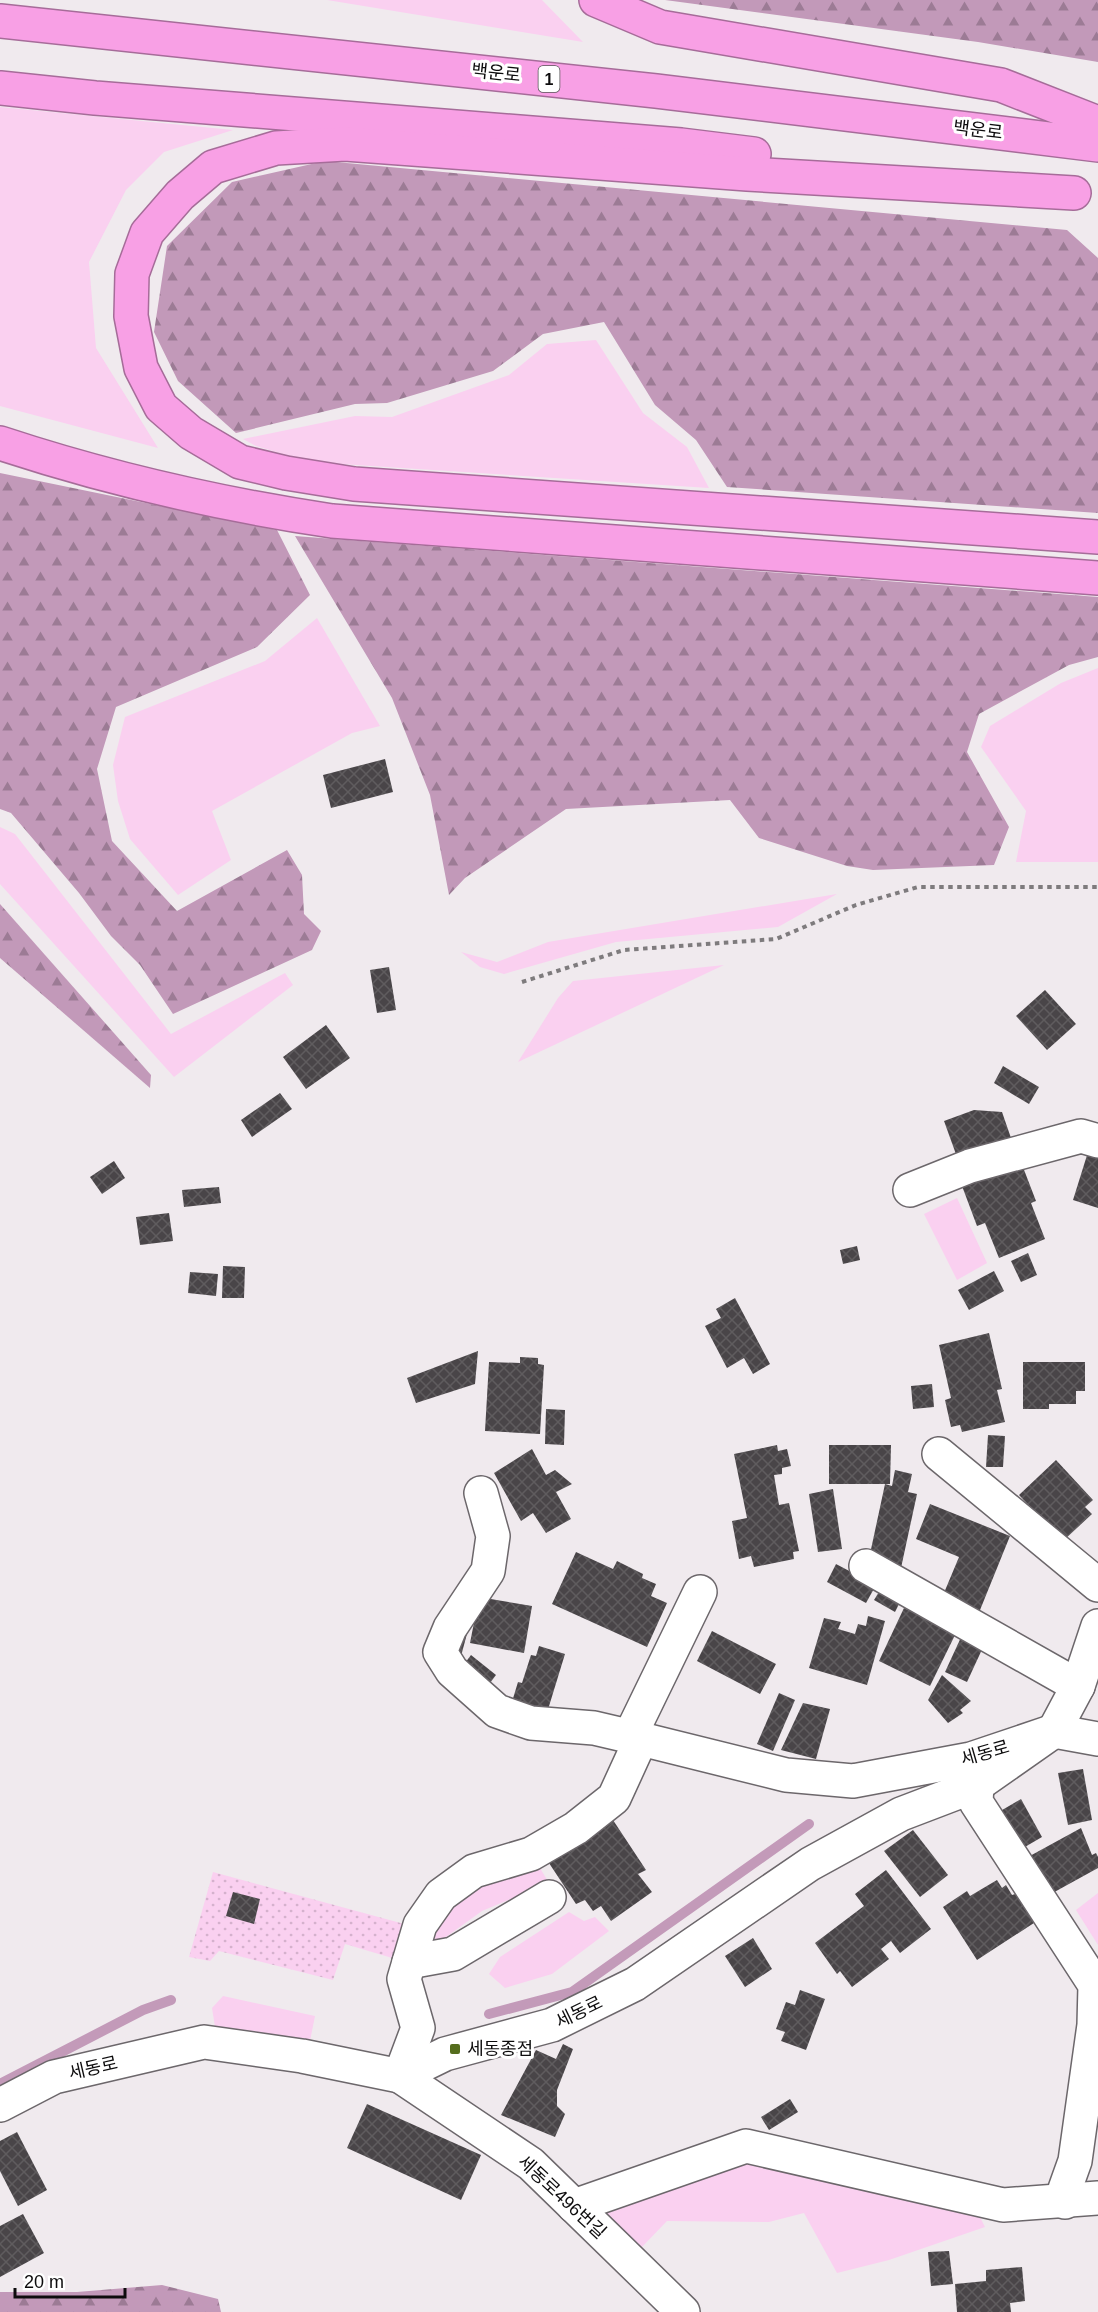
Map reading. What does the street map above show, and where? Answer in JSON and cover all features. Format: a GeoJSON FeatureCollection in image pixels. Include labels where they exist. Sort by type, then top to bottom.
{"type":"FeatureCollection","features":[{"type":"Feature","properties":{"kind":"highway"},"geometry":{"type":"LineString","coordinates":[[596,0],[660,27],[1001,85],[1098,123]]}},
{"type":"Feature","properties":{"kind":"highway","name":"백운로"},"geometry":{"type":"LineString","coordinates":[[0,21],[656,91],[1098,145]]}},
{"type":"Feature","properties":{"kind":"highway"},"geometry":{"type":"LineString","coordinates":[[0,88],[107,99],[681,145],[1086,195]]}},
{"type":"Feature","properties":{"kind":"highway"},"geometry":{"type":"LineString","coordinates":[[1086,195],[735,173],[345,144],[276,148],[213,167],[180,195],[147,233],[132,274],[131,315],[141,368],[161,407],[191,433],[240,462],[286,473],[354,484],[1098,537]]}},
{"type":"Feature","properties":{"kind":"highway"},"geometry":{"type":"LineString","coordinates":[[0,443],[138,484],[270,512],[333,521],[1098,578]]}},
{"type":"Feature","properties":{"kind":"street"},"geometry":{"type":"LineString","coordinates":[[910,1190],[970,1166],[1081,1136],[1098,1141]]}},
{"type":"Feature","properties":{"kind":"street"},"geometry":{"type":"LineString","coordinates":[[939,1454],[1098,1584]]}},
{"type":"Feature","properties":{"kind":"street","name":"세동로"},"geometry":{"type":"LineString","coordinates":[[481,1493],[493,1536],[488,1571],[450,1628],[440,1652],[452,1671],[497,1711],[531,1723],[594,1728],[635,1737],[786,1775],[853,1781],[970,1759],[1054,1731]]}},
{"type":"Feature","properties":{"kind":"street"},"geometry":{"type":"LineString","coordinates":[[866,1566],[1078,1686]]}},
{"type":"Feature","properties":{"kind":"street"},"geometry":{"type":"LineString","coordinates":[[400,2076],[418,2028],[404,1979],[420,1925],[441,1895],[474,1871],[531,1854],[576,1828],[614,1798],[635,1737],[700,1592]]}},
{"type":"Feature","properties":{"kind":"street","name":"세동로"},"geometry":{"type":"LineString","coordinates":[[0,2104],[54,2077],[204,2042],[302,2056],[400,2076],[445,2054],[552,2025],[635,1984],[810,1864],[901,1814],[977,1785],[1054,1731],[1078,1686],[1098,1626]]}},
{"type":"Feature","properties":{"kind":"street"},"geometry":{"type":"LineString","coordinates":[[1054,1731],[1098,1739]]}},
{"type":"Feature","properties":{"kind":"street","name":"세동로"},"geometry":{"type":"LineString","coordinates":[[977,1785],[976,1802],[1017,1869],[1095,1985],[1094,2025],[1075,2161],[1065,2189],[1065,2202]]}},
{"type":"Feature","properties":{"kind":"street"},"geometry":{"type":"LineString","coordinates":[[409,1962],[453,1954],[549,1897]]}},
{"type":"Feature","properties":{"kind":"street","name":"세동로496번길"},"geometry":{"type":"LineString","coordinates":[[400,2076],[531,2164],[683,2312]]}},
{"type":"Feature","properties":{"kind":"street"},"geometry":{"type":"LineString","coordinates":[[574,2206],[746,2146],[1003,2205],[1098,2198]]}},
{"type":"Feature","properties":{"kind":"path"},"geometry":{"type":"LineString","coordinates":[[522,982],[624,950],[776,939],[856,904],[918,887],[1098,887]]}},
{"type":"Feature","properties":{"kind":"shaded area"},"geometry":{"type":"Polygon","coordinates":[[[327,0],[542,0],[583,42],[327,0]]]}},
{"type":"Feature","properties":{"kind":"shaded area"},"geometry":{"type":"Polygon","coordinates":[[[0,107],[233,130],[164,152],[126,190],[89,262],[96,348],[158,448],[0,406],[0,107]]]}},
{"type":"Feature","properties":{"kind":"shaded area"},"geometry":{"type":"Polygon","coordinates":[[[596,340],[643,413],[687,447],[709,488],[310,462],[256,446],[243,439],[355,416],[392,417],[509,375],[547,344],[596,340]]]}},
{"type":"Feature","properties":{"kind":"shaded area"},"geometry":{"type":"Polygon","coordinates":[[[317,618],[380,726],[352,733],[212,811],[231,860],[178,895],[130,839],[118,801],[113,765],[125,717],[265,661],[317,618]]]}},
{"type":"Feature","properties":{"kind":"shaded area"},"geometry":{"type":"Polygon","coordinates":[[[1098,668],[1098,862],[1016,862],[1026,811],[981,747],[990,726],[1061,683],[1098,668]]]}},
{"type":"Feature","properties":{"kind":"shaded area"},"geometry":{"type":"Polygon","coordinates":[[[0,827],[15,834],[171,1034],[285,973],[293,985],[174,1077],[0,884],[0,827]]]}},
{"type":"Feature","properties":{"kind":"shaded area"},"geometry":{"type":"Polygon","coordinates":[[[837,894],[778,927],[616,942],[504,974],[480,967],[461,952],[497,962],[548,942],[837,894]]]}},
{"type":"Feature","properties":{"kind":"shaded area"},"geometry":{"type":"Polygon","coordinates":[[[724,965],[518,1062],[558,998],[573,981],[724,965]]]}},
{"type":"Feature","properties":{"kind":"shaded area"},"geometry":{"type":"Polygon","coordinates":[[[957,1198],[987,1263],[957,1280],[924,1214],[957,1198]]]}},
{"type":"Feature","properties":{"kind":"shaded area"},"geometry":{"type":"Polygon","coordinates":[[[537,1863],[549,1883],[482,1911],[439,1942],[429,1938],[436,1922],[476,1884],[537,1863]]]}},
{"type":"Feature","properties":{"kind":"shaded area"},"geometry":{"type":"Polygon","coordinates":[[[213,1872],[408,1925],[399,1960],[345,1944],[333,1980],[219,1951],[210,1961],[189,1957],[213,1872]]]}},
{"type":"Feature","properties":{"kind":"shaded area"},"geometry":{"type":"Polygon","coordinates":[[[1098,1893],[1098,1945],[1076,1910],[1098,1893]]]}},
{"type":"Feature","properties":{"kind":"shaded area"},"geometry":{"type":"Polygon","coordinates":[[[569,1912],[584,1921],[595,1917],[609,1931],[552,1974],[505,1988],[489,1974],[500,1957],[569,1912]]]}},
{"type":"Feature","properties":{"kind":"shaded area"},"geometry":{"type":"Polygon","coordinates":[[[223,1996],[315,2016],[309,2046],[216,2033],[212,2008],[223,1996]]]}},
{"type":"Feature","properties":{"kind":"shaded area"},"geometry":{"type":"Polygon","coordinates":[[[738,2164],[754,2164],[980,2217],[985,2227],[889,2260],[837,2273],[804,2213],[769,2222],[667,2221],[641,2248],[603,2211],[738,2164]]]}},
{"type":"Feature","properties":{"kind":"green space"},"geometry":{"type":"Polygon","coordinates":[[[665,0],[1098,0],[1098,62],[978,42],[665,0]]]}},
{"type":"Feature","properties":{"kind":"green space"},"geometry":{"type":"Polygon","coordinates":[[[325,161],[1067,230],[1098,258],[1098,513],[727,487],[696,440],[655,405],[604,322],[543,334],[493,371],[387,403],[355,404],[236,433],[178,381],[154,332],[167,246],[232,182],[325,161]]]}},
{"type":"Feature","properties":{"kind":"green space"},"geometry":{"type":"Polygon","coordinates":[[[0,473],[277,530],[310,595],[257,647],[116,707],[97,769],[112,841],[177,911],[287,850],[302,875],[304,914],[321,931],[312,950],[173,1014],[140,965],[111,936],[79,893],[11,813],[0,809],[0,473]]]}},
{"type":"Feature","properties":{"kind":"green space"},"geometry":{"type":"Polygon","coordinates":[[[295,536],[1098,597],[1098,657],[1069,665],[979,714],[967,752],[1009,827],[994,865],[873,870],[847,866],[759,838],[730,800],[566,809],[465,878],[449,895],[430,795],[392,698],[295,536]]]}},
{"type":"Feature","properties":{"kind":"green space"},"geometry":{"type":"Polygon","coordinates":[[[0,904],[151,1075],[150,1088],[0,958],[0,904]]]}},
{"type":"Feature","properties":{"kind":"green space"},"geometry":{"type":"Polygon","coordinates":[[[162,2285],[218,2299],[221,2312],[0,2312],[0,2292],[77,2292],[162,2285]]]}},
{"type":"Feature","properties":{"kind":"building"},"geometry":{"type":"Polygon","coordinates":[[[385,759],[393,792],[331,808],[323,775],[385,759]]]}},
{"type":"Feature","properties":{"kind":"building"},"geometry":{"type":"Polygon","coordinates":[[[389,967],[396,1010],[377,1013],[370,970],[389,967]]]}},
{"type":"Feature","properties":{"kind":"building"},"geometry":{"type":"Polygon","coordinates":[[[1045,990],[1076,1024],[1047,1050],[1016,1016],[1045,990]]]}},
{"type":"Feature","properties":{"kind":"building"},"geometry":{"type":"Polygon","coordinates":[[[326,1025],[350,1058],[306,1089],[283,1057],[326,1025]]]}},
{"type":"Feature","properties":{"kind":"building"},"geometry":{"type":"Polygon","coordinates":[[[1003,1066],[1039,1087],[1029,1104],[994,1083],[1003,1066]]]}},
{"type":"Feature","properties":{"kind":"building"},"geometry":{"type":"Polygon","coordinates":[[[280,1093],[292,1109],[252,1137],[241,1120],[280,1093]]]}},
{"type":"Feature","properties":{"kind":"building"},"geometry":{"type":"Polygon","coordinates":[[[974,1110],[1002,1112],[1011,1138],[957,1157],[944,1121],[974,1110]]]}},
{"type":"Feature","properties":{"kind":"building"},"geometry":{"type":"Polygon","coordinates":[[[1088,1152],[1098,1155],[1098,1208],[1073,1200],[1088,1152]]]}},
{"type":"Feature","properties":{"kind":"building"},"geometry":{"type":"Polygon","coordinates":[[[114,1161],[125,1178],[102,1194],[90,1177],[114,1161]]]}},
{"type":"Feature","properties":{"kind":"building"},"geometry":{"type":"Polygon","coordinates":[[[1021,1162],[1036,1201],[1031,1203],[1045,1239],[999,1258],[985,1223],[977,1226],[962,1186],[1021,1162]]]}},
{"type":"Feature","properties":{"kind":"building"},"geometry":{"type":"Polygon","coordinates":[[[219,1187],[221,1203],[184,1207],[182,1190],[219,1187]]]}},
{"type":"Feature","properties":{"kind":"building"},"geometry":{"type":"Polygon","coordinates":[[[169,1213],[173,1241],[140,1245],[136,1217],[169,1213]]]}},
{"type":"Feature","properties":{"kind":"building"},"geometry":{"type":"Polygon","coordinates":[[[857,1246],[860,1260],[843,1264],[840,1250],[857,1246]]]}},
{"type":"Feature","properties":{"kind":"building"},"geometry":{"type":"Polygon","coordinates":[[[1028,1253],[1037,1275],[1021,1282],[1011,1261],[1028,1253]]]}},
{"type":"Feature","properties":{"kind":"building"},"geometry":{"type":"Polygon","coordinates":[[[223,1266],[245,1267],[244,1298],[222,1298],[223,1266]]]}},
{"type":"Feature","properties":{"kind":"building"},"geometry":{"type":"Polygon","coordinates":[[[994,1271],[1004,1291],[969,1310],[958,1290],[994,1271]]]}},
{"type":"Feature","properties":{"kind":"building"},"geometry":{"type":"Polygon","coordinates":[[[190,1272],[218,1274],[216,1296],[188,1293],[190,1272]]]}},
{"type":"Feature","properties":{"kind":"building"},"geometry":{"type":"Polygon","coordinates":[[[735,1298],[770,1364],[753,1374],[744,1358],[727,1368],[705,1326],[721,1318],[716,1309],[735,1298]]]}},
{"type":"Feature","properties":{"kind":"building"},"geometry":{"type":"Polygon","coordinates":[[[989,1333],[1002,1389],[997,1390],[1005,1422],[962,1432],[960,1425],[951,1427],[945,1400],[951,1398],[939,1345],[989,1333]]]}},
{"type":"Feature","properties":{"kind":"building"},"geometry":{"type":"Polygon","coordinates":[[[478,1351],[475,1384],[416,1403],[407,1378],[478,1351]]]}},
{"type":"Feature","properties":{"kind":"building"},"geometry":{"type":"Polygon","coordinates":[[[520,1357],[538,1358],[538,1364],[544,1365],[540,1434],[485,1431],[489,1362],[520,1363],[520,1357]]]}},
{"type":"Feature","properties":{"kind":"building"},"geometry":{"type":"Polygon","coordinates":[[[1023,1362],[1085,1362],[1085,1391],[1076,1391],[1076,1404],[1049,1404],[1049,1409],[1023,1409],[1023,1362]]]}},
{"type":"Feature","properties":{"kind":"building"},"geometry":{"type":"Polygon","coordinates":[[[932,1384],[934,1407],[913,1409],[911,1386],[932,1384]]]}},
{"type":"Feature","properties":{"kind":"building"},"geometry":{"type":"Polygon","coordinates":[[[546,1409],[565,1410],[564,1445],[545,1444],[546,1409]]]}},
{"type":"Feature","properties":{"kind":"building"},"geometry":{"type":"Polygon","coordinates":[[[988,1435],[1005,1436],[1003,1467],[986,1467],[988,1435]]]}},
{"type":"Feature","properties":{"kind":"building"},"geometry":{"type":"Polygon","coordinates":[[[777,1445],[778,1451],[787,1449],[791,1466],[782,1468],[782,1474],[774,1475],[779,1505],[789,1503],[799,1551],[793,1552],[794,1559],[754,1567],[751,1556],[739,1559],[732,1521],[747,1518],[734,1454],[777,1445]]]}},
{"type":"Feature","properties":{"kind":"building"},"geometry":{"type":"Polygon","coordinates":[[[829,1445],[891,1445],[890,1484],[829,1484],[829,1445]]]}},
{"type":"Feature","properties":{"kind":"building"},"geometry":{"type":"Polygon","coordinates":[[[532,1449],[546,1475],[555,1470],[572,1484],[556,1492],[571,1519],[546,1533],[533,1513],[521,1521],[494,1473],[532,1449]]]}},
{"type":"Feature","properties":{"kind":"building"},"geometry":{"type":"Polygon","coordinates":[[[1056,1460],[1093,1500],[1085,1507],[1092,1514],[1063,1541],[1019,1495],[1056,1460]]]}},
{"type":"Feature","properties":{"kind":"building"},"geometry":{"type":"Polygon","coordinates":[[[895,1470],[912,1474],[908,1492],[917,1494],[901,1568],[870,1554],[885,1484],[892,1486],[895,1470]]]}},
{"type":"Feature","properties":{"kind":"building"},"geometry":{"type":"Polygon","coordinates":[[[833,1489],[842,1549],[818,1552],[809,1494],[833,1489]]]}},
{"type":"Feature","properties":{"kind":"building"},"geometry":{"type":"Polygon","coordinates":[[[930,1504],[1010,1536],[978,1615],[941,1600],[959,1557],[916,1539],[930,1504]]]}},
{"type":"Feature","properties":{"kind":"building"},"geometry":{"type":"Polygon","coordinates":[[[576,1552],[613,1569],[617,1561],[643,1574],[642,1578],[656,1584],[651,1596],[667,1603],[647,1647],[552,1604],[576,1552]]]}},
{"type":"Feature","properties":{"kind":"building"},"geometry":{"type":"Polygon","coordinates":[[[836,1564],[876,1585],[866,1603],[827,1582],[836,1564]]]}},
{"type":"Feature","properties":{"kind":"building"},"geometry":{"type":"Polygon","coordinates":[[[882,1587],[902,1598],[895,1612],[874,1600],[882,1587]]]}},
{"type":"Feature","properties":{"kind":"building"},"geometry":{"type":"Polygon","coordinates":[[[479,1597],[532,1606],[524,1653],[470,1643],[479,1597]]]}},
{"type":"Feature","properties":{"kind":"building"},"geometry":{"type":"Polygon","coordinates":[[[904,1608],[956,1633],[930,1686],[879,1661],[904,1608]]]}},
{"type":"Feature","properties":{"kind":"building"},"geometry":{"type":"Polygon","coordinates":[[[868,1616],[885,1621],[867,1685],[809,1668],[824,1618],[841,1622],[838,1629],[855,1634],[858,1624],[866,1626],[868,1616]]]}},
{"type":"Feature","properties":{"kind":"building"},"geometry":{"type":"Polygon","coordinates":[[[468,1630],[460,1660],[450,1657],[468,1630]]]}},
{"type":"Feature","properties":{"kind":"building"},"geometry":{"type":"Polygon","coordinates":[[[712,1631],[776,1664],[760,1694],[697,1661],[712,1631]]]}},
{"type":"Feature","properties":{"kind":"building"},"geometry":{"type":"Polygon","coordinates":[[[963,1633],[985,1643],[967,1682],[945,1672],[963,1633]]]}},
{"type":"Feature","properties":{"kind":"building"},"geometry":{"type":"Polygon","coordinates":[[[539,1646],[565,1654],[546,1716],[511,1705],[518,1682],[522,1683],[531,1655],[536,1656],[539,1646]]]}},
{"type":"Feature","properties":{"kind":"building"},"geometry":{"type":"Polygon","coordinates":[[[471,1655],[496,1675],[484,1691],[459,1671],[471,1655]]]}},
{"type":"Feature","properties":{"kind":"building"},"geometry":{"type":"Polygon","coordinates":[[[942,1675],[971,1701],[960,1710],[963,1713],[948,1723],[928,1700],[942,1675]]]}},
{"type":"Feature","properties":{"kind":"building"},"geometry":{"type":"Polygon","coordinates":[[[779,1693],[795,1700],[773,1751],[757,1744],[779,1693]]]}},
{"type":"Feature","properties":{"kind":"building"},"geometry":{"type":"Polygon","coordinates":[[[803,1703],[830,1709],[816,1759],[781,1750],[803,1703]]]}},
{"type":"Feature","properties":{"kind":"building"},"geometry":{"type":"Polygon","coordinates":[[[1083,1769],[1092,1820],[1068,1825],[1058,1773],[1083,1769]]]}},
{"type":"Feature","properties":{"kind":"building"},"geometry":{"type":"Polygon","coordinates":[[[1021,1799],[1042,1837],[1018,1851],[997,1813],[1021,1799]]]}},
{"type":"Feature","properties":{"kind":"building"},"geometry":{"type":"Polygon","coordinates":[[[611,1817],[646,1870],[638,1874],[652,1892],[611,1921],[601,1906],[593,1911],[585,1900],[576,1904],[547,1860],[611,1817]]]}},
{"type":"Feature","properties":{"kind":"building"},"geometry":{"type":"Polygon","coordinates":[[[1081,1828],[1092,1855],[1096,1853],[1098,1857],[1098,1868],[1049,1895],[1028,1857],[1081,1828]]]}},
{"type":"Feature","properties":{"kind":"building"},"geometry":{"type":"Polygon","coordinates":[[[913,1830],[948,1875],[920,1897],[884,1851],[913,1830]]]}},
{"type":"Feature","properties":{"kind":"building"},"geometry":{"type":"Polygon","coordinates":[[[886,1870],[931,1929],[900,1953],[891,1941],[881,1949],[889,1959],[852,1987],[840,1971],[837,1974],[815,1943],[864,1906],[855,1894],[886,1870]]]}},
{"type":"Feature","properties":{"kind":"building"},"geometry":{"type":"Polygon","coordinates":[[[997,1880],[1002,1888],[1006,1885],[1012,1895],[1019,1893],[1037,1921],[977,1960],[943,1907],[967,1891],[970,1896],[997,1880]]]}},
{"type":"Feature","properties":{"kind":"building"},"geometry":{"type":"Polygon","coordinates":[[[233,1892],[260,1899],[254,1924],[226,1916],[233,1892]]]}},
{"type":"Feature","properties":{"kind":"building"},"geometry":{"type":"Polygon","coordinates":[[[753,1938],[772,1969],[745,1987],[725,1956],[753,1938]]]}},
{"type":"Feature","properties":{"kind":"building"},"geometry":{"type":"Polygon","coordinates":[[[800,1990],[825,1999],[806,2050],[781,2041],[785,2032],[776,2029],[786,2002],[795,2005],[800,1990]]]}},
{"type":"Feature","properties":{"kind":"building"},"geometry":{"type":"Polygon","coordinates":[[[563,2044],[573,2049],[557,2090],[557,2106],[565,2114],[555,2137],[501,2115],[536,2050],[556,2059],[563,2044]]]}},
{"type":"Feature","properties":{"kind":"building"},"geometry":{"type":"Polygon","coordinates":[[[790,2099],[798,2112],[769,2130],[761,2117],[790,2099]]]}},
{"type":"Feature","properties":{"kind":"building"},"geometry":{"type":"Polygon","coordinates":[[[367,2104],[481,2155],[461,2200],[347,2148],[367,2104]]]}},
{"type":"Feature","properties":{"kind":"building"},"geometry":{"type":"Polygon","coordinates":[[[17,2132],[47,2190],[18,2206],[0,2171],[0,2141],[17,2132]]]}},
{"type":"Feature","properties":{"kind":"building"},"geometry":{"type":"Polygon","coordinates":[[[23,2214],[44,2253],[0,2277],[0,2226],[23,2214]]]}},
{"type":"Feature","properties":{"kind":"building"},"geometry":{"type":"Polygon","coordinates":[[[949,2251],[953,2284],[931,2286],[928,2252],[949,2251]]]}},
{"type":"Feature","properties":{"kind":"building"},"geometry":{"type":"Polygon","coordinates":[[[1022,2267],[1025,2301],[1010,2303],[1011,2312],[957,2312],[955,2284],[986,2281],[986,2270],[1022,2267]]]}},
{"type":"Feature","properties":{"kind":"waterway"},"geometry":{"type":"LineString","coordinates":[[489,2014],[572,1992],[809,1824]]}},
{"type":"Feature","properties":{"kind":"waterway"},"geometry":{"type":"LineString","coordinates":[[0,2084],[143,2010],[171,2000]]}},
{"type":"Feature","properties":{"kind":"place","name":"세동종점"},"geometry":{"type":"Point","coordinates":[455,2049]}}]}
